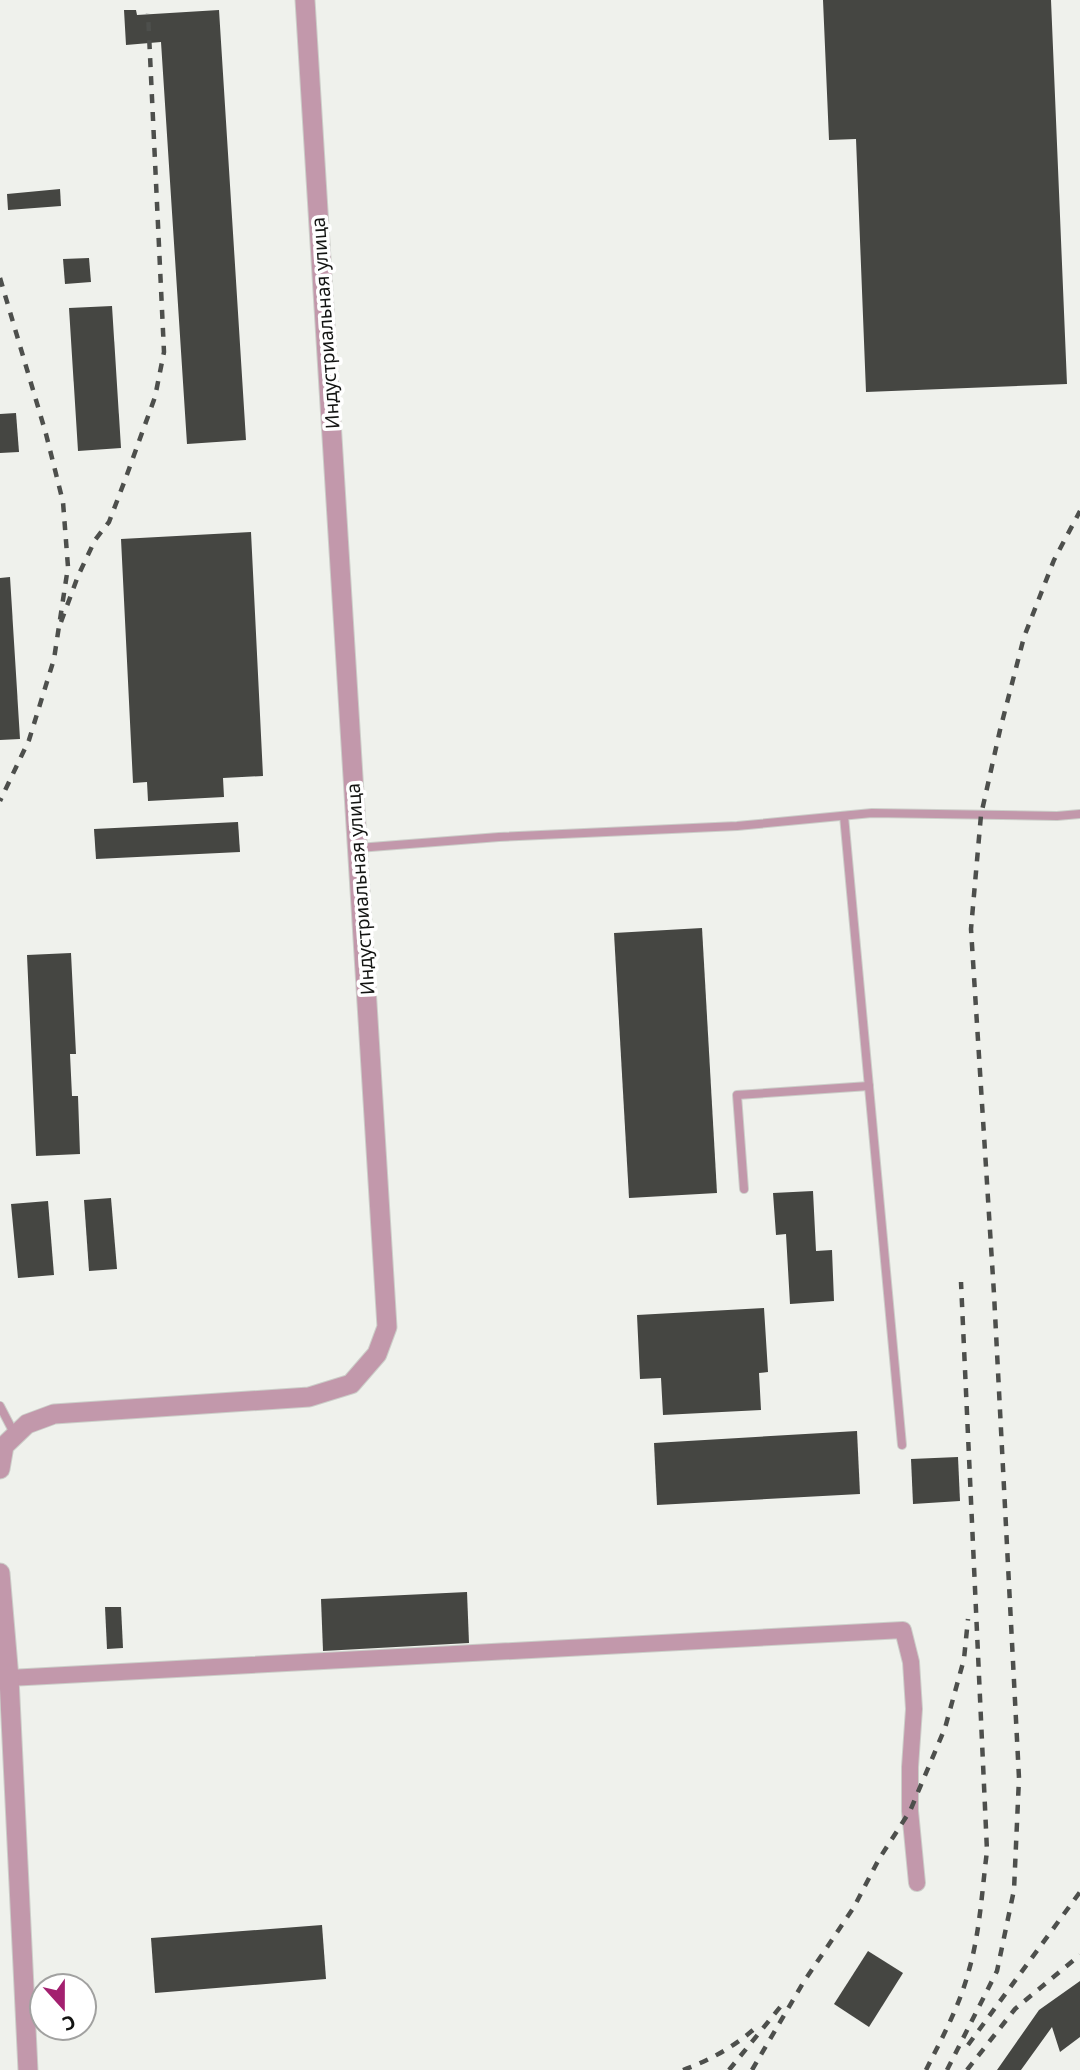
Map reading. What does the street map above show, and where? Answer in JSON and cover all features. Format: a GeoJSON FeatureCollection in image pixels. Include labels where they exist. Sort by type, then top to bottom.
{"type":"FeatureCollection","features":[{"type":"Feature","properties":{"kind":"street","name":"Индустриальная улица"},"geometry":{"type":"LineString","coordinates":[[15,1435],[27,1424],[54,1413],[309,1396],[351,1384],[377,1354],[387,1327],[305,0]]}},
{"type":"Feature","properties":{"kind":"street"},"geometry":{"type":"LineString","coordinates":[[0,1464],[4,1446],[15,1435]]}},
{"type":"Feature","properties":{"kind":"street"},"geometry":{"type":"LineString","coordinates":[[0,1573],[9,1678],[28,2070]]}},
{"type":"Feature","properties":{"kind":"street"},"geometry":{"type":"LineString","coordinates":[[9,1678],[903,1630],[911,1662],[914,1709],[910,1811],[917,1883]]}},
{"type":"Feature","properties":{"kind":"lane"},"geometry":{"type":"LineString","coordinates":[[358,848],[499,837],[737,826],[872,813],[1057,816],[1080,814]]}},
{"type":"Feature","properties":{"kind":"lane"},"geometry":{"type":"LineString","coordinates":[[844,816],[902,1445]]}},
{"type":"Feature","properties":{"kind":"lane"},"geometry":{"type":"LineString","coordinates":[[744,1189],[737,1095],[869,1086]]}},
{"type":"Feature","properties":{"kind":"lane"},"geometry":{"type":"LineString","coordinates":[[0,1406],[15,1435]]}},
{"type":"Feature","properties":{"kind":"building"},"geometry":{"type":"Polygon","coordinates":[[[823,0],[1051,0],[1067,384],[866,392],[856,139],[829,140],[823,0]]]}},
{"type":"Feature","properties":{"kind":"building"},"geometry":{"type":"Polygon","coordinates":[[[124,10],[136,10],[137,15],[219,10],[246,440],[187,444],[161,42],[126,45],[124,10]]]}},
{"type":"Feature","properties":{"kind":"building"},"geometry":{"type":"Polygon","coordinates":[[[60,189],[61,206],[8,210],[7,194],[60,189]]]}},
{"type":"Feature","properties":{"kind":"building"},"geometry":{"type":"Polygon","coordinates":[[[89,258],[91,282],[65,284],[63,259],[89,258]]]}},
{"type":"Feature","properties":{"kind":"building"},"geometry":{"type":"Polygon","coordinates":[[[112,306],[121,448],[78,451],[69,308],[112,306]]]}},
{"type":"Feature","properties":{"kind":"building"},"geometry":{"type":"Polygon","coordinates":[[[16,413],[19,452],[0,453],[0,414],[16,413]]]}},
{"type":"Feature","properties":{"kind":"building"},"geometry":{"type":"Polygon","coordinates":[[[251,532],[263,776],[223,778],[224,797],[148,801],[147,782],[133,783],[121,539],[251,532]]]}},
{"type":"Feature","properties":{"kind":"building"},"geometry":{"type":"Polygon","coordinates":[[[10,577],[20,739],[0,740],[0,578],[10,577]]]}},
{"type":"Feature","properties":{"kind":"building"},"geometry":{"type":"Polygon","coordinates":[[[238,822],[240,852],[96,859],[94,829],[238,822]]]}},
{"type":"Feature","properties":{"kind":"building"},"geometry":{"type":"Polygon","coordinates":[[[702,928],[717,1193],[629,1198],[614,933],[702,928]]]}},
{"type":"Feature","properties":{"kind":"building"},"geometry":{"type":"Polygon","coordinates":[[[71,953],[76,1054],[70,1054],[72,1096],[78,1096],[80,1154],[36,1156],[27,955],[71,953]]]}},
{"type":"Feature","properties":{"kind":"building"},"geometry":{"type":"Polygon","coordinates":[[[813,1191],[816,1251],[832,1250],[834,1301],[790,1304],[786,1234],[776,1235],[773,1193],[813,1191]]]}},
{"type":"Feature","properties":{"kind":"building"},"geometry":{"type":"Polygon","coordinates":[[[111,1198],[117,1269],[89,1271],[84,1200],[111,1198]]]}},
{"type":"Feature","properties":{"kind":"building"},"geometry":{"type":"Polygon","coordinates":[[[48,1201],[54,1275],[18,1278],[11,1204],[48,1201]]]}},
{"type":"Feature","properties":{"kind":"building"},"geometry":{"type":"Polygon","coordinates":[[[764,1308],[768,1372],[759,1373],[761,1410],[663,1415],[661,1378],[640,1379],[637,1315],[764,1308]]]}},
{"type":"Feature","properties":{"kind":"building"},"geometry":{"type":"Polygon","coordinates":[[[857,1431],[860,1494],[657,1505],[654,1443],[857,1431]]]}},
{"type":"Feature","properties":{"kind":"building"},"geometry":{"type":"Polygon","coordinates":[[[958,1457],[960,1501],[913,1504],[911,1459],[958,1457]]]}},
{"type":"Feature","properties":{"kind":"building"},"geometry":{"type":"Polygon","coordinates":[[[467,1592],[469,1643],[323,1651],[321,1599],[467,1592]]]}},
{"type":"Feature","properties":{"kind":"building"},"geometry":{"type":"Polygon","coordinates":[[[105,1607],[121,1607],[123,1648],[107,1649],[105,1607]]]}},
{"type":"Feature","properties":{"kind":"building"},"geometry":{"type":"Polygon","coordinates":[[[322,1925],[326,1979],[155,1993],[151,1938],[322,1925]]]}},
{"type":"Feature","properties":{"kind":"building"},"geometry":{"type":"Polygon","coordinates":[[[868,1951],[903,1973],[869,2027],[834,2004],[868,1951]]]}},
{"type":"Feature","properties":{"kind":"building"},"geometry":{"type":"Polygon","coordinates":[[[1080,1981],[1080,2037],[1060,2052],[1052,2027],[1021,2070],[997,2070],[1039,2010],[1080,1981]]]}},
{"type":"Feature","properties":{"kind":"railway"},"geometry":{"type":"LineString","coordinates":[[61,622],[95,540],[109,522],[155,397],[164,352],[148,13]]}},
{"type":"Feature","properties":{"kind":"railway"},"geometry":{"type":"LineString","coordinates":[[0,278],[63,502],[68,567],[54,659],[29,740],[0,801]]}},
{"type":"Feature","properties":{"kind":"railway"},"geometry":{"type":"LineString","coordinates":[[947,2070],[997,1971],[1014,1890],[1019,1778],[994,1294],[971,929],[981,815],[1024,637],[1054,560],[1080,511]]}},
{"type":"Feature","properties":{"kind":"railway"},"geometry":{"type":"LineString","coordinates":[[926,2070],[956,2009],[973,1956],[987,1851],[961,1282]]}},
{"type":"Feature","properties":{"kind":"railway"},"geometry":{"type":"LineString","coordinates":[[752,2070],[803,1983],[854,1907],[879,1859],[910,1811],[945,1728],[964,1659],[968,1619]]}},
{"type":"Feature","properties":{"kind":"railway"},"geometry":{"type":"LineString","coordinates":[[968,2045],[1080,1892]]}},
{"type":"Feature","properties":{"kind":"railway"},"geometry":{"type":"LineString","coordinates":[[967,2070],[1015,2009],[1080,1955]]}},
{"type":"Feature","properties":{"kind":"railway"},"geometry":{"type":"LineString","coordinates":[[729,2070],[781,2006]]}},
{"type":"Feature","properties":{"kind":"railway"},"geometry":{"type":"LineString","coordinates":[[683,2070],[720,2053],[754,2029]]}}]}
